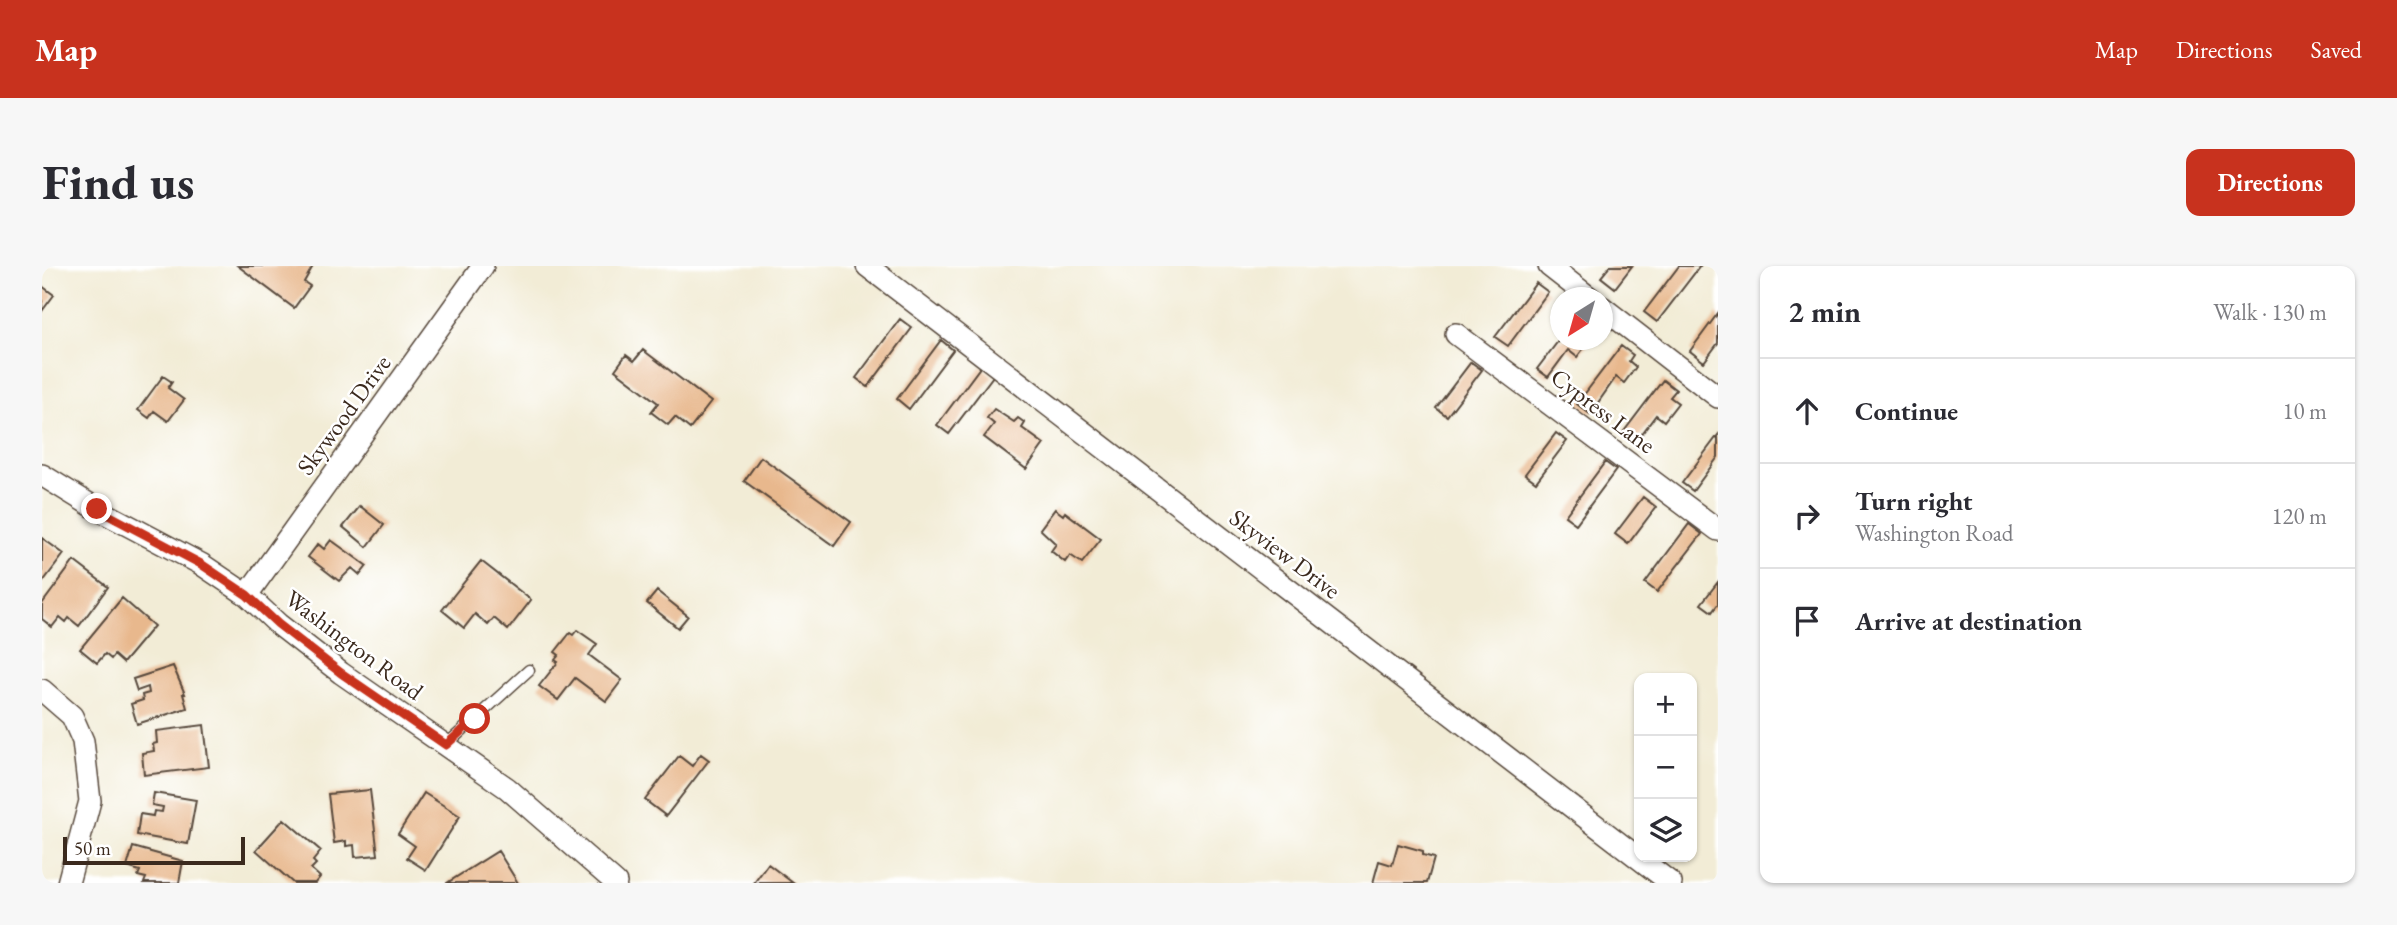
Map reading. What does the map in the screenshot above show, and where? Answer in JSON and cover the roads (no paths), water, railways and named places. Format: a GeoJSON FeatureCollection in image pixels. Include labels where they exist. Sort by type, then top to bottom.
{"type":"FeatureCollection","features":[{"type":"Feature","properties":{"kind":"street","name":"Skywood Drive"},"geometry":{"type":"LineString","coordinates":[[247,595],[483,266]]}},
{"type":"Feature","properties":{"kind":"street","name":"Skyview Drive"},"geometry":{"type":"LineString","coordinates":[[867,266],[1671,883]]}},
{"type":"Feature","properties":{"kind":"street"},"geometry":{"type":"LineString","coordinates":[[1549,266],[1576,287]]}},
{"type":"Feature","properties":{"kind":"street"},"geometry":{"type":"LineString","coordinates":[[1613,316],[1718,397]]}},
{"type":"Feature","properties":{"kind":"street","name":"Cypress Lane"},"geometry":{"type":"LineString","coordinates":[[1456,334],[1718,530]]}},
{"type":"Feature","properties":{"kind":"street","name":"Washington Road"},"geometry":{"type":"LineString","coordinates":[[42,475],[97,509],[201,564],[247,595],[278,624],[341,673],[507,789],[616,883]]}},
{"type":"Feature","properties":{"kind":"street"},"geometry":{"type":"LineString","coordinates":[[42,690],[72,716],[83,741],[90,801],[68,883]]}},
{"type":"Feature","properties":{"kind":"lane"},"geometry":{"type":"LineString","coordinates":[[446,745],[529,670]]}}]}
